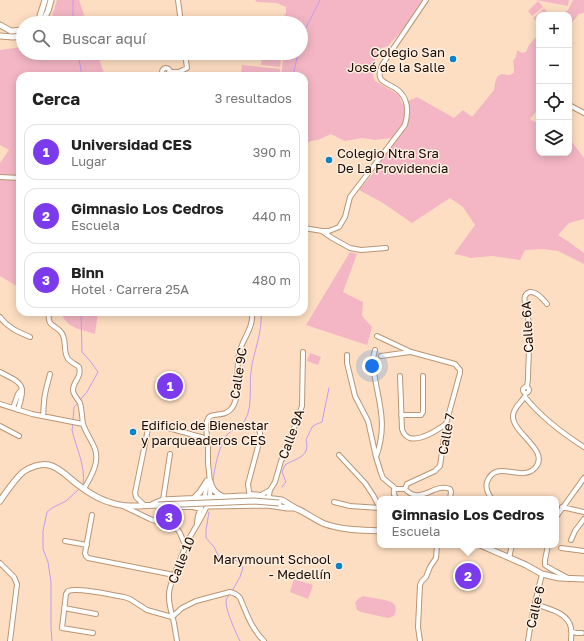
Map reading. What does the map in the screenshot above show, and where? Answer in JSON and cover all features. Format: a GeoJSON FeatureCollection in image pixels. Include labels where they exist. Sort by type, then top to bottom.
{"type":"FeatureCollection","features":[{"type":"Feature","properties":{"kind":"main road"},"geometry":{"type":"LineString","coordinates":[[40,16],[45,0]]}},
{"type":"Feature","properties":{"kind":"main road"},"geometry":{"type":"LineString","coordinates":[[45,16],[51,0]]}},
{"type":"Feature","properties":{"kind":"main road"},"geometry":{"type":"LineString","coordinates":[[0,25],[16,31]]}},
{"type":"Feature","properties":{"kind":"main road"},"geometry":{"type":"LineString","coordinates":[[0,36],[16,37]]}},
{"type":"Feature","properties":{"kind":"main road"},"geometry":{"type":"LineString","coordinates":[[0,501],[23,473],[29,469],[44,464],[50,465],[62,472],[82,488],[97,497],[122,506],[158,506],[254,501],[279,503],[295,508]]}},
{"type":"Feature","properties":{"kind":"main road"},"geometry":{"type":"LineString","coordinates":[[192,500],[209,481],[217,494],[224,497]]}},
{"type":"Feature","properties":{"kind":"main road"},"geometry":{"type":"LineString","coordinates":[[147,506],[164,498],[172,500],[224,497],[248,499],[268,498],[282,500],[318,521],[331,526],[377,531]]}},
{"type":"Feature","properties":{"kind":"main road"},"geometry":{"type":"LineString","coordinates":[[207,506],[238,505],[248,499],[268,505],[295,508]]}},
{"type":"Feature","properties":{"kind":"main road"},"geometry":{"type":"LineString","coordinates":[[487,548],[542,574],[570,579],[584,579]]}},
{"type":"Feature","properties":{"kind":"street"},"geometry":{"type":"LineString","coordinates":[[178,0],[180,16]]}},
{"type":"Feature","properties":{"kind":"street"},"geometry":{"type":"LineString","coordinates":[[308,229],[330,231],[339,227],[345,217],[350,198],[405,125],[408,116],[405,100],[398,90],[382,81],[379,72],[382,65],[426,0]]}},
{"type":"Feature","properties":{"kind":"street"},"geometry":{"type":"LineString","coordinates":[[169,72],[179,72],[187,68],[186,60]]}},
{"type":"Feature","properties":{"kind":"street"},"geometry":{"type":"LineString","coordinates":[[572,107],[584,114]]}},
{"type":"Feature","properties":{"kind":"street"},"geometry":{"type":"LineString","coordinates":[[0,177],[16,178]]}},
{"type":"Feature","properties":{"kind":"street"},"geometry":{"type":"LineString","coordinates":[[322,231],[350,248],[361,250],[386,248]]}},
{"type":"Feature","properties":{"kind":"street","name":"Calle 6A"},"geometry":{"type":"LineString","coordinates":[[525,395],[523,389],[527,387],[528,379],[528,323],[524,301],[525,296],[532,292],[537,293],[547,304]]}},
{"type":"Feature","properties":{"kind":"street"},"geometry":{"type":"LineString","coordinates":[[49,316],[52,325],[61,332],[64,338],[66,357],[79,367],[80,375],[72,391],[80,404],[83,424],[96,450],[94,471],[82,488]]}},
{"type":"Feature","properties":{"kind":"street","name":"Calle 9C"},"geometry":{"type":"LineString","coordinates":[[207,419],[209,416],[225,414],[232,407],[238,383],[238,356],[251,326],[252,316]]}},
{"type":"Feature","properties":{"kind":"street"},"geometry":{"type":"LineString","coordinates":[[0,317],[7,326],[30,336]]}},
{"type":"Feature","properties":{"kind":"street"},"geometry":{"type":"LineString","coordinates":[[377,336],[411,352]]}},
{"type":"Feature","properties":{"kind":"street"},"geometry":{"type":"LineString","coordinates":[[375,350],[373,365],[382,413],[380,444],[376,457]]}},
{"type":"Feature","properties":{"kind":"street","name":"Calle 9A"},"geometry":{"type":"LineString","coordinates":[[268,505],[270,490],[275,482],[281,461],[302,406],[303,352]]}},
{"type":"Feature","properties":{"kind":"street"},"geometry":{"type":"LineString","coordinates":[[381,356],[411,352]]}},
{"type":"Feature","properties":{"kind":"street","name":"Calle 7"},"geometry":{"type":"LineString","coordinates":[[405,489],[407,484],[435,471],[440,466],[446,424],[460,373],[460,370],[455,364],[411,352]]}},
{"type":"Feature","properties":{"kind":"street"},"geometry":{"type":"LineString","coordinates":[[346,355],[355,396],[368,421],[376,457],[384,478],[396,489],[405,489],[409,493],[417,496],[444,488],[450,489],[450,496]]}},
{"type":"Feature","properties":{"kind":"street"},"geometry":{"type":"LineString","coordinates":[[0,372],[19,383],[22,390],[22,396],[15,409]]}},
{"type":"Feature","properties":{"kind":"street"},"geometry":{"type":"LineString","coordinates":[[43,416],[45,394],[50,374]]}},
{"type":"Feature","properties":{"kind":"street"},"geometry":{"type":"LineString","coordinates":[[400,376],[402,429],[406,437],[416,439],[427,436],[446,424]]}},
{"type":"Feature","properties":{"kind":"street"},"geometry":{"type":"LineString","coordinates":[[401,415],[418,416],[423,412],[423,376]]}},
{"type":"Feature","properties":{"kind":"street"},"geometry":{"type":"LineString","coordinates":[[490,496],[487,491],[487,484],[491,475],[495,472],[502,471],[526,473],[538,465],[538,455],[536,449],[517,428],[513,421],[514,409],[525,395],[532,406],[540,414],[563,433],[584,447]]}},
{"type":"Feature","properties":{"kind":"street"},"geometry":{"type":"LineString","coordinates":[[0,404],[43,416],[83,424]]}},
{"type":"Feature","properties":{"kind":"street","name":"Calle 10"},"geometry":{"type":"LineString","coordinates":[[177,641],[169,602],[170,586],[186,544],[201,520],[207,506],[209,470],[207,419]]}},
{"type":"Feature","properties":{"kind":"street"},"geometry":{"type":"LineString","coordinates":[[147,506],[136,497],[135,493],[148,430],[152,424],[208,439]]}},
{"type":"Feature","properties":{"kind":"street"},"geometry":{"type":"LineString","coordinates":[[0,426],[19,436]]}},
{"type":"Feature","properties":{"kind":"street"},"geometry":{"type":"LineString","coordinates":[[258,426],[260,440],[248,484],[248,499],[270,490]]}},
{"type":"Feature","properties":{"kind":"street"},"geometry":{"type":"LineString","coordinates":[[164,498],[170,454]]}},
{"type":"Feature","properties":{"kind":"street"},"geometry":{"type":"LineString","coordinates":[[339,455],[365,483],[377,502]]}},
{"type":"Feature","properties":{"kind":"street"},"geometry":{"type":"LineString","coordinates":[[559,512],[584,478]]}},
{"type":"Feature","properties":{"kind":"street"},"geometry":{"type":"LineString","coordinates":[[395,496],[394,490],[396,489]]}},
{"type":"Feature","properties":{"kind":"street","name":"Calle 10"},"geometry":{"type":"LineString","coordinates":[[196,527],[198,516],[207,499]]}},
{"type":"Feature","properties":{"kind":"street"},"geometry":{"type":"LineString","coordinates":[[334,502],[350,506],[377,508]]}},
{"type":"Feature","properties":{"kind":"street"},"geometry":{"type":"LineString","coordinates":[[122,506],[177,529],[180,531],[186,544]]}},
{"type":"Feature","properties":{"kind":"street"},"geometry":{"type":"LineString","coordinates":[[158,506],[193,506],[201,509]]}},
{"type":"Feature","properties":{"kind":"street"},"geometry":{"type":"LineString","coordinates":[[562,507],[584,512]]}},
{"type":"Feature","properties":{"kind":"street"},"geometry":{"type":"LineString","coordinates":[[92,515],[87,545],[86,556],[88,558],[174,575]]}},
{"type":"Feature","properties":{"kind":"street"},"geometry":{"type":"LineString","coordinates":[[571,540],[575,530],[584,519]]}},
{"type":"Feature","properties":{"kind":"street"},"geometry":{"type":"LineString","coordinates":[[65,541],[87,545]]}},
{"type":"Feature","properties":{"kind":"street"},"geometry":{"type":"LineString","coordinates":[[420,641],[418,627],[420,585],[436,558],[437,548]]}},
{"type":"Feature","properties":{"kind":"street"},"geometry":{"type":"LineString","coordinates":[[509,558],[511,548]]}},
{"type":"Feature","properties":{"kind":"street","name":"Calle 6"},"geometry":{"type":"LineString","coordinates":[[547,548],[545,565],[570,579]]}},
{"type":"Feature","properties":{"kind":"street"},"geometry":{"type":"LineString","coordinates":[[561,548],[584,551]]}},
{"type":"Feature","properties":{"kind":"street"},"geometry":{"type":"LineString","coordinates":[[0,563],[14,577],[17,584],[10,641]]}},
{"type":"Feature","properties":{"kind":"street","name":"Calle 6"},"geometry":{"type":"LineString","coordinates":[[554,577],[557,574],[556,571]]}},
{"type":"Feature","properties":{"kind":"street","name":"Calle 6"},"geometry":{"type":"LineString","coordinates":[[528,641],[542,574]]}},
{"type":"Feature","properties":{"kind":"street"},"geometry":{"type":"LineString","coordinates":[[93,633],[62,628],[66,594],[68,590],[80,589],[124,597],[130,599],[147,610],[172,617],[182,608],[196,601],[231,593],[240,598],[252,626],[264,641]]}},
{"type":"Feature","properties":{"kind":"street"},"geometry":{"type":"LineString","coordinates":[[535,604],[559,613],[567,620],[571,627],[572,641]]}},
{"type":"Feature","properties":{"kind":"street"},"geometry":{"type":"LineString","coordinates":[[64,608],[96,614]]}},
{"type":"Feature","properties":{"kind":"street"},"geometry":{"type":"LineString","coordinates":[[571,631],[582,633]]}},
{"type":"Feature","properties":{"kind":"shaded area"},"geometry":{"type":"Polygon","coordinates":[[[57,0],[79,0],[85,16],[52,16],[57,0]]]}},
{"type":"Feature","properties":{"kind":"shaded area"},"geometry":{"type":"Polygon","coordinates":[[[255,0],[423,0],[406,26],[388,46],[379,49],[375,59],[373,75],[375,81],[399,95],[402,104],[417,97],[454,118],[463,110],[472,117],[494,90],[497,77],[501,74],[509,75],[514,73],[513,61],[516,57],[517,50],[522,53],[526,52],[529,45],[536,37],[536,112],[530,119],[536,122],[536,156],[572,156],[572,142],[584,158],[584,219],[569,223],[558,235],[584,253],[584,264],[558,251],[542,249],[525,250],[520,260],[492,256],[471,258],[454,254],[475,225],[463,207],[450,198],[412,223],[383,203],[359,190],[377,169],[380,155],[391,138],[375,140],[362,138],[345,141],[331,134],[308,143],[308,72],[282,72],[283,60],[308,60],[308,16],[284,16],[286,13],[286,7],[277,3],[257,2],[255,0]]]}},
{"type":"Feature","properties":{"kind":"shaded area"},"geometry":{"type":"Polygon","coordinates":[[[536,0],[569,0],[568,6],[536,0]]]}},
{"type":"Feature","properties":{"kind":"shaded area"},"geometry":{"type":"Polygon","coordinates":[[[573,0],[584,0],[584,13],[579,14],[572,22],[572,12],[565,12],[568,10],[573,0]]]}},
{"type":"Feature","properties":{"kind":"shaded area"},"geometry":{"type":"Polygon","coordinates":[[[538,1],[543,7],[532,16],[528,11],[538,1]]]}},
{"type":"Feature","properties":{"kind":"shaded area"},"geometry":{"type":"Polygon","coordinates":[[[544,8],[547,12],[540,12],[544,8]]]}},
{"type":"Feature","properties":{"kind":"shaded area"},"geometry":{"type":"Polygon","coordinates":[[[16,48],[16,60],[99,60],[104,72],[16,72],[16,286],[0,276],[0,163],[9,150],[0,145],[0,50],[16,48]]]}},
{"type":"Feature","properties":{"kind":"shaded area"},"geometry":{"type":"Polygon","coordinates":[[[262,60],[281,60],[280,67],[261,65],[262,60]]]}},
{"type":"Feature","properties":{"kind":"shaded area"},"geometry":{"type":"Polygon","coordinates":[[[242,65],[280,69],[280,72],[241,72],[242,65]]]}},
{"type":"Feature","properties":{"kind":"shaded area"},"geometry":{"type":"Polygon","coordinates":[[[350,252],[357,254],[343,292],[363,302],[362,316],[372,327],[367,345],[306,325],[350,252]]]}},
{"type":"Feature","properties":{"kind":"shaded area"},"geometry":{"type":"Polygon","coordinates":[[[97,316],[95,334],[70,325],[63,317],[97,316]]]}},
{"type":"Feature","properties":{"kind":"shaded area"},"geometry":{"type":"Polygon","coordinates":[[[310,353],[321,357],[318,365],[307,361],[310,353]]]}},
{"type":"Feature","properties":{"kind":"shaded area"},"geometry":{"type":"Polygon","coordinates":[[[294,579],[313,585],[308,599],[290,592],[294,579]]]}},
{"type":"Feature","properties":{"kind":"shaded area"},"geometry":{"type":"Polygon","coordinates":[[[363,596],[393,603],[396,608],[394,616],[388,618],[357,610],[355,603],[363,596]]]}},
{"type":"Feature","properties":{"kind":"waterway"},"geometry":{"type":"LineString","coordinates":[[73,0],[73,16]]}},
{"type":"Feature","properties":{"kind":"waterway"},"geometry":{"type":"LineString","coordinates":[[308,23],[320,0]]}},
{"type":"Feature","properties":{"kind":"waterway"},"geometry":{"type":"LineString","coordinates":[[79,60],[81,72]]}},
{"type":"Feature","properties":{"kind":"waterway"},"geometry":{"type":"LineString","coordinates":[[294,72],[296,60]]}},
{"type":"Feature","properties":{"kind":"waterway"},"geometry":{"type":"LineString","coordinates":[[80,400],[87,392],[98,372],[82,352],[81,316]]}},
{"type":"Feature","properties":{"kind":"waterway"},"geometry":{"type":"LineString","coordinates":[[213,482],[217,458],[224,439],[229,433],[243,423],[249,409],[250,378],[261,327],[261,316]]}},
{"type":"Feature","properties":{"kind":"waterway"},"geometry":{"type":"LineString","coordinates":[[282,487],[286,482],[282,472],[285,465],[299,458],[305,453],[307,446],[306,440],[312,427],[322,422],[329,388]]}},
{"type":"Feature","properties":{"kind":"waterway"},"geometry":{"type":"LineString","coordinates":[[73,420],[74,407],[78,403]]}},
{"type":"Feature","properties":{"kind":"waterway"},"geometry":{"type":"LineString","coordinates":[[73,424],[72,430],[83,471],[83,485]]}},
{"type":"Feature","properties":{"kind":"waterway"},"geometry":{"type":"LineString","coordinates":[[52,641],[51,582],[48,562],[43,549],[43,531],[47,512],[66,501],[79,489]]}},
{"type":"Feature","properties":{"kind":"waterway"},"geometry":{"type":"LineString","coordinates":[[209,512],[206,538],[214,547],[219,557],[238,561],[243,568],[232,591]]}},
{"type":"Feature","properties":{"kind":"waterway"},"geometry":{"type":"LineString","coordinates":[[230,594],[226,600],[226,606],[240,641]]}},
{"type":"Feature","properties":{"kind":"place","name":"Colegio San José de la Salle"},"geometry":{"type":"Point","coordinates":[453,59]}},
{"type":"Feature","properties":{"kind":"place","name":"Colegio Ntra Sra De La Providencia"},"geometry":{"type":"Point","coordinates":[329,160]}},
{"type":"Feature","properties":{"kind":"place","name":"Universidad CES"},"geometry":{"type":"Point","coordinates":[170,386]}},
{"type":"Feature","properties":{"kind":"place","name":"Edificio de Bienestar y parqueaderos CES"},"geometry":{"type":"Point","coordinates":[133,432]}},
{"type":"Feature","properties":{"kind":"place","name":"Binn"},"geometry":{"type":"Point","coordinates":[169,517]}},
{"type":"Feature","properties":{"kind":"place","name":"Marymount School - Medellín"},"geometry":{"type":"Point","coordinates":[339,566]}},
{"type":"Feature","properties":{"kind":"place","name":"Gimnasio Los Cedros"},"geometry":{"type":"Point","coordinates":[468,576]}}]}
